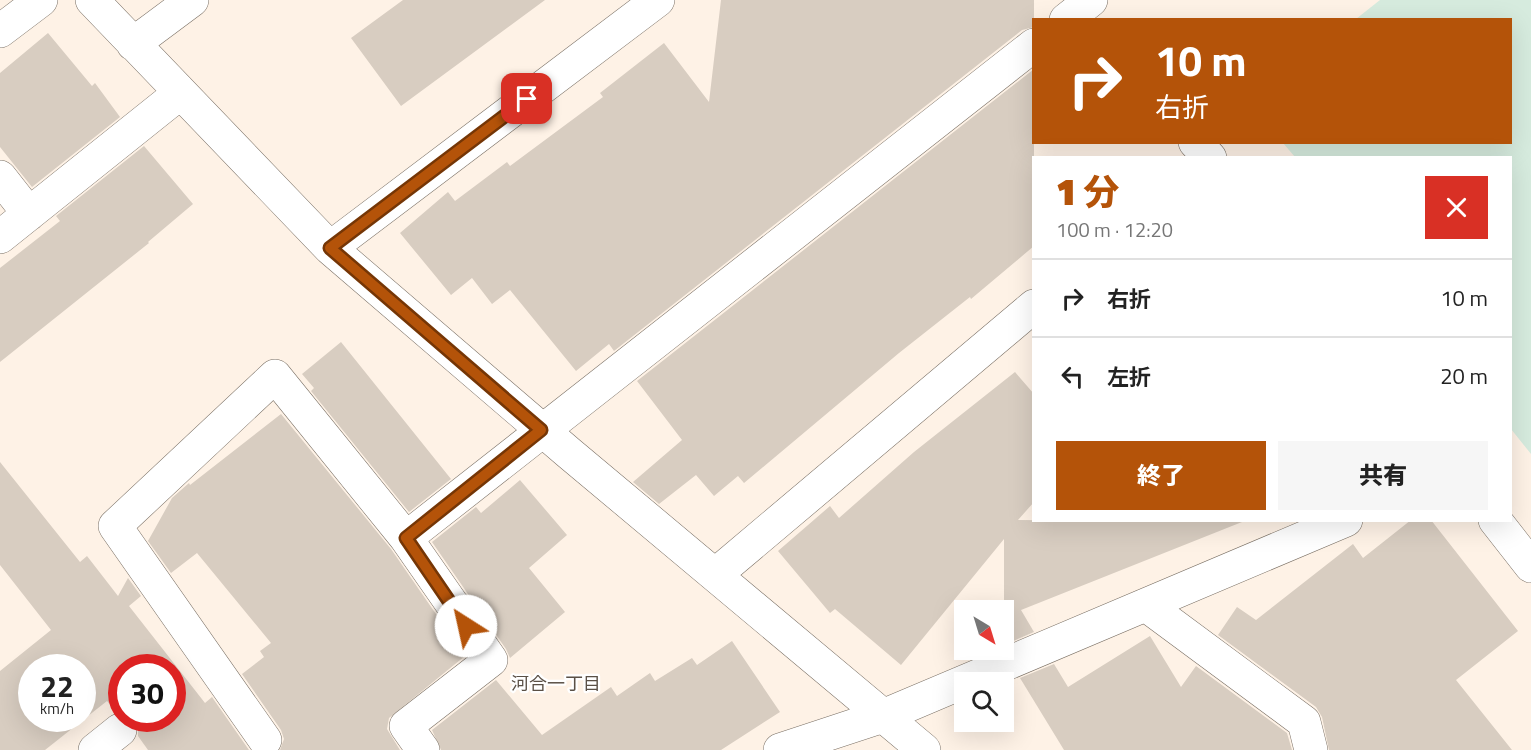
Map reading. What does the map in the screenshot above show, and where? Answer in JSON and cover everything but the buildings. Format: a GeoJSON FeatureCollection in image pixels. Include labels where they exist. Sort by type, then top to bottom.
{"type":"FeatureCollection","features":[{"type":"Feature","properties":{"kind":"street"},"geometry":{"type":"LineString","coordinates":[[0,31],[41,0]]}},
{"type":"Feature","properties":{"kind":"street"},"geometry":{"type":"LineString","coordinates":[[92,0],[330,248],[541,430],[924,750]]}},
{"type":"Feature","properties":{"kind":"street"},"geometry":{"type":"LineString","coordinates":[[133,44],[192,0]]}},
{"type":"Feature","properties":{"kind":"street"},"geometry":{"type":"LineString","coordinates":[[330,248],[658,0]]}},
{"type":"Feature","properties":{"kind":"street"},"geometry":{"type":"LineString","coordinates":[[1069,18],[1093,0],[1106,18]]}},
{"type":"Feature","properties":{"kind":"street"},"geometry":{"type":"LineString","coordinates":[[406,538],[1032,47]]}},
{"type":"Feature","properties":{"kind":"street"},"geometry":{"type":"LineString","coordinates":[[0,237],[180,93]]}},
{"type":"Feature","properties":{"kind":"street"},"geometry":{"type":"LineString","coordinates":[[1197,144],[1208,156]]}},
{"type":"Feature","properties":{"kind":"street"},"geometry":{"type":"LineString","coordinates":[[0,177],[29,214]]}},
{"type":"Feature","properties":{"kind":"street"},"geometry":{"type":"LineString","coordinates":[[715,575],[1032,308]]}},
{"type":"Feature","properties":{"kind":"street"},"geometry":{"type":"LineString","coordinates":[[265,740],[115,526],[275,376],[406,538],[491,660],[406,726],[423,750]]}},
{"type":"Feature","properties":{"kind":"street"},"geometry":{"type":"LineString","coordinates":[[780,750],[883,716],[1341,522]]}},
{"type":"Feature","properties":{"kind":"street"},"geometry":{"type":"LineString","coordinates":[[1497,522],[1531,566]]}},
{"type":"Feature","properties":{"kind":"street"},"geometry":{"type":"LineString","coordinates":[[1146,605],[1304,722],[1311,750]]}},
{"type":"Feature","properties":{"kind":"green space"},"geometry":{"type":"Polygon","coordinates":[[[1380,0],[1531,0],[1531,454],[1512,430],[1512,156],[1294,156],[1284,144],[1512,144],[1512,18],[1357,18],[1380,0]]]}},
{"type":"Feature","properties":{"kind":"district","name":"河合一丁目"},"geometry":{"type":"Point","coordinates":[556,683]}},
{"type":"Feature","properties":{"kind":"route"},"geometry":{"type":"LineString","coordinates":[[466,626],[406,538],[541,430],[330,248],[527,99]]}}]}
